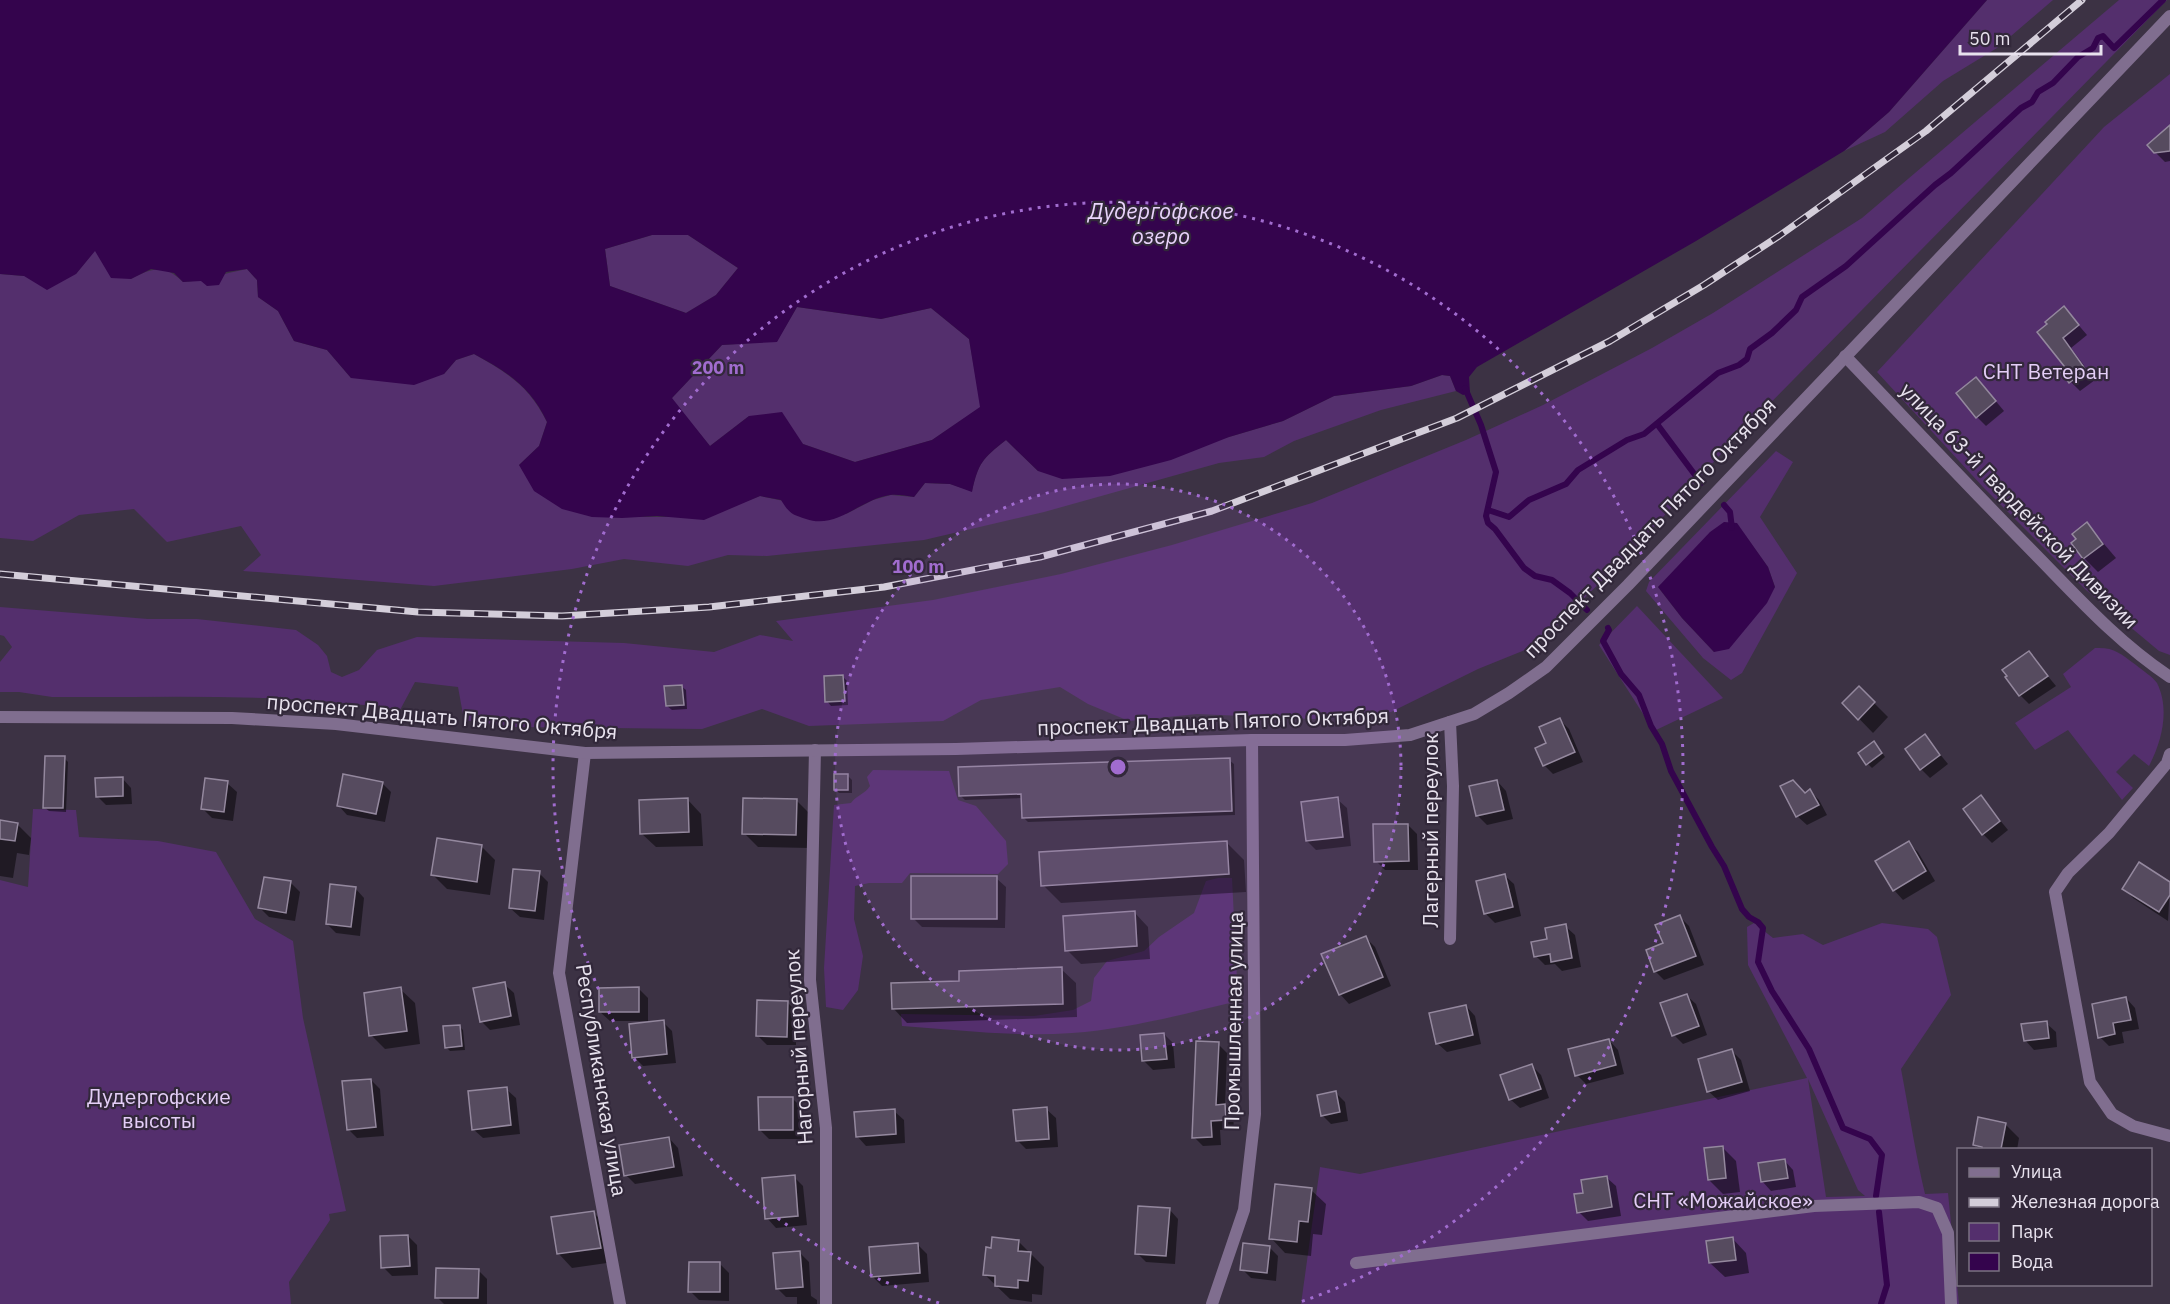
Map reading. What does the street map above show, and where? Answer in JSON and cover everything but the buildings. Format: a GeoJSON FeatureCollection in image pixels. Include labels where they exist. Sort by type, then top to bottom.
{"type":"FeatureCollection","features":[{"type":"Feature","properties":{"kind":"street","name":"проспект Двадцать Пятого Октября"},"geometry":{"type":"LineString","coordinates":[[0,717],[232,718],[324,723],[585,753],[956,749],[1252,740],[1346,740],[1410,735],[1474,714],[1546,667],[1628,585],[2170,16]]}},
{"type":"Feature","properties":{"kind":"street","name":"улица 63-й Гвардейской Дивизии"},"geometry":{"type":"LineString","coordinates":[[1845,356],[1981,500],[2113,633],[2170,677]]}},
{"type":"Feature","properties":{"kind":"street","name":"Лагерный переулок"},"geometry":{"type":"LineString","coordinates":[[1450,722],[1453,786],[1450,939]]}},
{"type":"Feature","properties":{"kind":"street","name":"Промышленная улица"},"geometry":{"type":"LineString","coordinates":[[1213,1300],[1244,1210],[1256,1114],[1252,740]]}},
{"type":"Feature","properties":{"kind":"street","name":"Нагорный переулок"},"geometry":{"type":"LineString","coordinates":[[815,750],[810,980],[826,1128],[826,1304]]}},
{"type":"Feature","properties":{"kind":"street","name":"Республиканская улица"},"geometry":{"type":"LineString","coordinates":[[585,753],[559,973],[620,1304]]}},
{"type":"Feature","properties":{"kind":"street"},"geometry":{"type":"LineString","coordinates":[[2170,754],[2167,763],[2109,833],[2068,873],[2055,892],[2090,1082],[2112,1114],[2133,1126],[2170,1136]]}},
{"type":"Feature","properties":{"kind":"street"},"geometry":{"type":"LineString","coordinates":[[1356,1263],[1814,1206],[1919,1203],[1936,1208],[1948,1233],[1951,1304]]}},
{"type":"Feature","properties":{"kind":"green space"},"geometry":{"type":"Polygon","coordinates":[[[1987,0],[2053,0],[1997,48],[1943,81],[1885,132],[1844,151],[1889,112],[1987,0]]]}},
{"type":"Feature","properties":{"kind":"green space"},"geometry":{"type":"Polygon","coordinates":[[[2119,0],[2167,0],[1733,441],[1626,557],[1555,627],[1525,650],[1478,669],[1391,712],[1355,717],[1312,719],[1197,714],[1129,721],[1088,704],[1060,687],[981,700],[943,721],[809,726],[762,709],[702,729],[516,727],[464,720],[458,687],[415,682],[400,710],[357,704],[270,698],[52,697],[19,692],[0,692],[0,662],[12,647],[4,636],[0,635],[0,607],[148,619],[197,619],[296,630],[318,645],[327,656],[331,672],[342,677],[359,670],[377,650],[417,637],[624,643],[714,652],[760,635],[793,641],[776,621],[933,600],[1061,574],[1172,545],[1312,503],[1466,440],[1543,405],[1713,313],[1862,218],[2119,0]]]}},
{"type":"Feature","properties":{"kind":"green space","name":"СНТ Ветеран"},"geometry":{"type":"Polygon","coordinates":[[[2170,74],[2170,655],[2159,651],[2086,590],[1983,487],[1877,372],[2104,127],[2170,74]]]}},
{"type":"Feature","properties":{"kind":"green space"},"geometry":{"type":"Polygon","coordinates":[[[652,235],[688,235],[738,268],[716,295],[686,313],[610,286],[605,249],[652,235]]]}},
{"type":"Feature","properties":{"kind":"green space"},"geometry":{"type":"Polygon","coordinates":[[[95,250],[131,279],[152,270],[164,270],[183,282],[207,279],[247,269],[257,280],[258,297],[278,311],[294,341],[327,350],[351,378],[444,374],[456,360],[474,354],[497,368],[525,390],[547,422],[539,446],[519,465],[592,517],[671,517],[734,506],[760,496],[846,514],[873,500],[891,495],[914,497],[925,483],[950,484],[972,491],[979,467],[1006,440],[1038,471],[1229,437],[1283,421],[1334,396],[1411,386],[1442,375],[1450,376],[1456,391],[1381,410],[1294,441],[1264,457],[1219,463],[1044,512],[924,540],[767,556],[728,555],[688,566],[624,559],[572,569],[434,586],[243,571],[261,555],[241,526],[167,542],[134,509],[79,515],[33,541],[0,538],[0,274],[24,276],[76,274],[95,250]]]}},
{"type":"Feature","properties":{"kind":"green space"},"geometry":{"type":"Polygon","coordinates":[[[797,307],[881,319],[931,308],[969,339],[981,407],[932,440],[855,462],[803,444],[749,416],[710,446],[671,399],[722,345],[777,341],[797,307]]]}},
{"type":"Feature","properties":{"kind":"green space"},"geometry":{"type":"Polygon","coordinates":[[[1776,451],[1793,462],[1760,517],[1797,573],[1742,673],[1731,680],[1703,658],[1646,591],[1649,582],[1776,451]],[[1736,523],[1658,587],[1682,618],[1714,652],[1775,587],[1768,567],[1736,523]]]}},
{"type":"Feature","properties":{"kind":"green space"},"geometry":{"type":"Polygon","coordinates":[[[1637,606],[1723,698],[1654,731],[1599,645],[1637,606]]]}},
{"type":"Feature","properties":{"kind":"green space"},"geometry":{"type":"Polygon","coordinates":[[[2095,648],[2117,652],[2150,676],[2157,683],[2163,703],[2161,736],[2149,766],[2134,754],[2116,772],[2133,788],[2122,800],[2068,730],[2035,750],[2015,723],[2071,687],[2063,674],[2095,648]]]}},
{"type":"Feature","properties":{"kind":"green space"},"geometry":{"type":"Polygon","coordinates":[[[873,770],[949,771],[958,800],[976,806],[1006,841],[1008,864],[998,874],[910,873],[902,883],[869,883],[855,886],[854,919],[863,956],[858,990],[843,1010],[826,1007],[824,968],[834,805],[851,803],[866,791],[870,786],[867,777],[873,770]]]}},
{"type":"Feature","properties":{"kind":"green space","name":"Дудергофские высоты"},"geometry":{"type":"Polygon","coordinates":[[[33,809],[76,810],[79,837],[158,841],[216,852],[255,919],[293,941],[303,1018],[346,1211],[329,1214],[330,1220],[289,1282],[291,1304],[0,1304],[0,880],[28,887],[33,809]]]}},
{"type":"Feature","properties":{"kind":"green space"},"geometry":{"type":"Polygon","coordinates":[[[1232,878],[1238,1001],[1135,1025],[1072,1033],[1008,1034],[902,1026],[901,1014],[1034,1016],[1073,1010],[1091,1001],[1094,978],[1107,961],[1144,951],[1159,937],[1194,913],[1206,881],[1232,878]]]}},
{"type":"Feature","properties":{"kind":"green space","name":"СНТ «Можайское»"},"geometry":{"type":"Polygon","coordinates":[[[1754,923],[1773,938],[1803,934],[1823,945],[1882,923],[1928,929],[1937,937],[1951,995],[1901,1069],[1925,1194],[1948,1193],[1959,1304],[1301,1304],[1320,1167],[1360,1174],[1807,1078],[1748,965],[1747,927],[1754,923]],[[1808,1079],[1826,1197],[1865,1196],[1858,1190],[1808,1079]]]}},
{"type":"Feature","properties":{"kind":"water","name":"Дудергофское озеро"},"geometry":{"type":"Polygon","coordinates":[[[0,0],[1987,0],[1889,112],[1844,151],[1696,241],[1477,367],[1469,377],[1470,393],[1463,395],[1456,391],[1450,376],[1442,375],[1411,386],[1334,396],[1283,421],[1229,437],[1171,460],[1110,476],[1062,479],[1038,471],[1006,440],[979,468],[972,492],[950,484],[925,483],[914,497],[893,495],[879,498],[828,520],[817,521],[801,517],[791,513],[781,500],[760,496],[704,520],[657,516],[592,517],[562,509],[534,491],[519,465],[539,446],[547,422],[525,389],[507,374],[474,354],[456,360],[444,374],[414,385],[351,378],[327,350],[294,341],[278,311],[258,297],[257,280],[247,269],[226,272],[219,285],[207,286],[201,281],[183,282],[174,273],[151,269],[131,279],[111,278],[95,251],[76,274],[47,290],[24,276],[0,274],[0,0]],[[652,235],[605,249],[610,286],[686,313],[716,295],[738,268],[688,235],[652,235]],[[797,307],[777,342],[722,345],[672,398],[710,446],[749,416],[782,412],[803,444],[855,462],[932,440],[980,407],[969,339],[931,308],[881,319],[797,307]]]}},
{"type":"Feature","properties":{"kind":"water"},"geometry":{"type":"Polygon","coordinates":[[[1724,522],[1737,523],[1768,567],[1775,587],[1767,603],[1729,649],[1714,652],[1682,618],[1658,587],[1710,532],[1724,522]]]}},
{"type":"Feature","properties":{"kind":"waterway"},"geometry":{"type":"LineString","coordinates":[[1488,510],[1509,517],[1529,500],[1566,484],[1578,470],[1627,440],[1644,434],[1718,373],[1739,365],[1747,359],[1750,349],[1772,333],[1796,310],[1802,297],[1846,266],[2021,108],[2032,102],[2038,92],[2053,83],[2078,57],[2093,48],[2098,38],[2103,36],[2114,48],[2163,0]]}},
{"type":"Feature","properties":{"kind":"waterway"},"geometry":{"type":"LineString","coordinates":[[1465,388],[1481,425],[1496,472],[1486,516],[1488,523],[1524,568],[1535,576],[1552,580],[1570,593],[1587,610]]}},
{"type":"Feature","properties":{"kind":"waterway"},"geometry":{"type":"LineString","coordinates":[[1657,424],[1701,483]]}},
{"type":"Feature","properties":{"kind":"waterway"},"geometry":{"type":"LineString","coordinates":[[1724,505],[1730,512],[1732,528]]}},
{"type":"Feature","properties":{"kind":"waterway"},"geometry":{"type":"LineString","coordinates":[[1608,628],[1603,641],[1621,674],[1639,695],[1651,726],[1662,744],[1671,771],[1724,866],[1742,909],[1763,928],[1758,962],[1772,991],[1809,1049],[1843,1128],[1870,1139],[1882,1155],[1876,1196]]}},
{"type":"Feature","properties":{"kind":"waterway"},"geometry":{"type":"LineString","coordinates":[[1879,1212],[1887,1285],[1881,1304]]}},
{"type":"Feature","properties":{"kind":"railway"},"geometry":{"type":"LineString","coordinates":[[0,574],[418,612],[562,616],[709,607],[884,587],[1040,557],[1212,511],[1457,418],[1610,341],[1704,285],[1779,236],[1926,131],[2082,0]]}}]}
